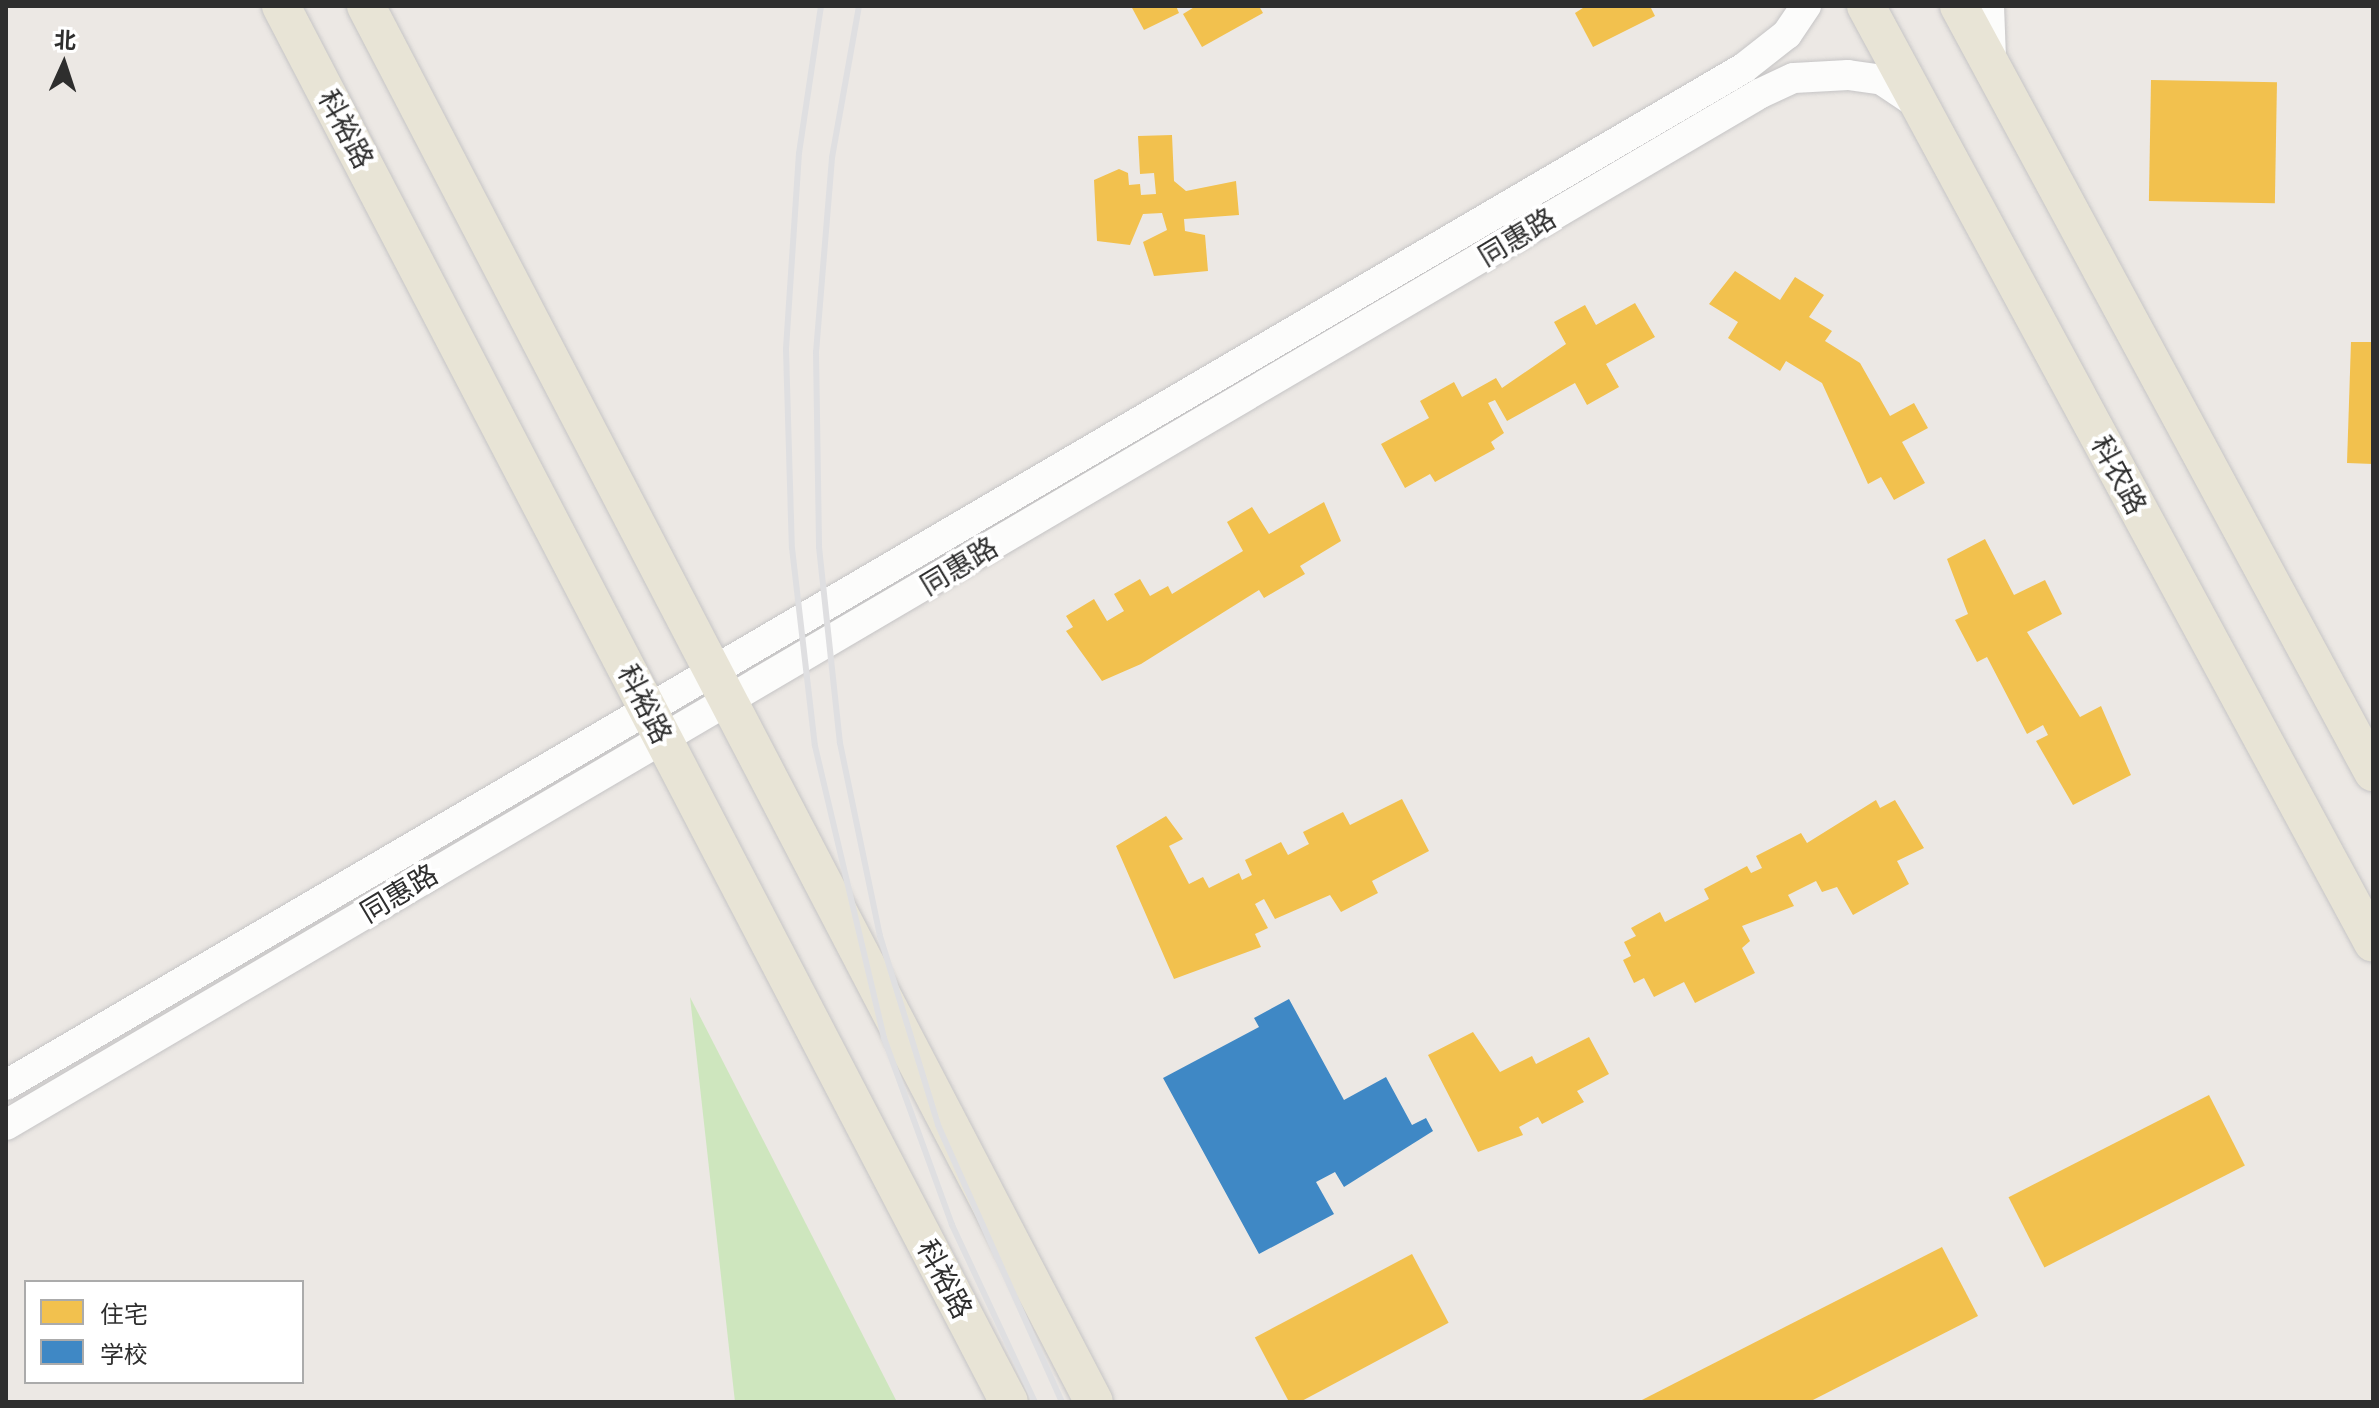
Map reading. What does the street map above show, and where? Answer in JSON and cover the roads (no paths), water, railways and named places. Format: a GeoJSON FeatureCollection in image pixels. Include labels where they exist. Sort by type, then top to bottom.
{"type":"FeatureCollection","features":[{"type":"Feature","properties":{"kind":"main road","name":"科裕路"},"geometry":{"type":"LineString","coordinates":[[281,6],[1009,1402]]}},
{"type":"Feature","properties":{"kind":"main road"},"geometry":{"type":"LineString","coordinates":[[366,6],[1094,1402]]}},
{"type":"Feature","properties":{"kind":"main road","name":"科农路"},"geometry":{"type":"LineString","coordinates":[[1866,6],[2373,943]]}},
{"type":"Feature","properties":{"kind":"main road"},"geometry":{"type":"LineString","coordinates":[[1959,6],[2373,772]]}},
{"type":"Feature","properties":{"kind":"street","name":"同惠路"},"geometry":{"type":"LineString","coordinates":[[720,685],[1745,67],[1787,34],[1806,6]]}},
{"type":"Feature","properties":{"kind":"street"},"geometry":{"type":"LineString","coordinates":[[1989,6],[1995,72]]}},
{"type":"Feature","properties":{"kind":"street","name":"同惠路"},"geometry":{"type":"LineString","coordinates":[[6,1085],[655,723],[1759,94],[1794,78],[1848,75],[1882,80],[1921,108]]}},
{"type":"Feature","properties":{"kind":"street","name":"同惠路"},"geometry":{"type":"LineString","coordinates":[[6,1125],[655,723]]}},
{"type":"Feature","properties":{"kind":"railway"},"geometry":{"type":"LineString","coordinates":[[821,6],[799,153],[786,350],[792,548],[815,746],[884,1038],[952,1225],[1035,1402]]}},
{"type":"Feature","properties":{"kind":"railway"},"geometry":{"type":"LineString","coordinates":[[859,6],[832,158],[816,352],[819,547],[840,743],[880,936],[938,1125],[1062,1402]]}}]}
